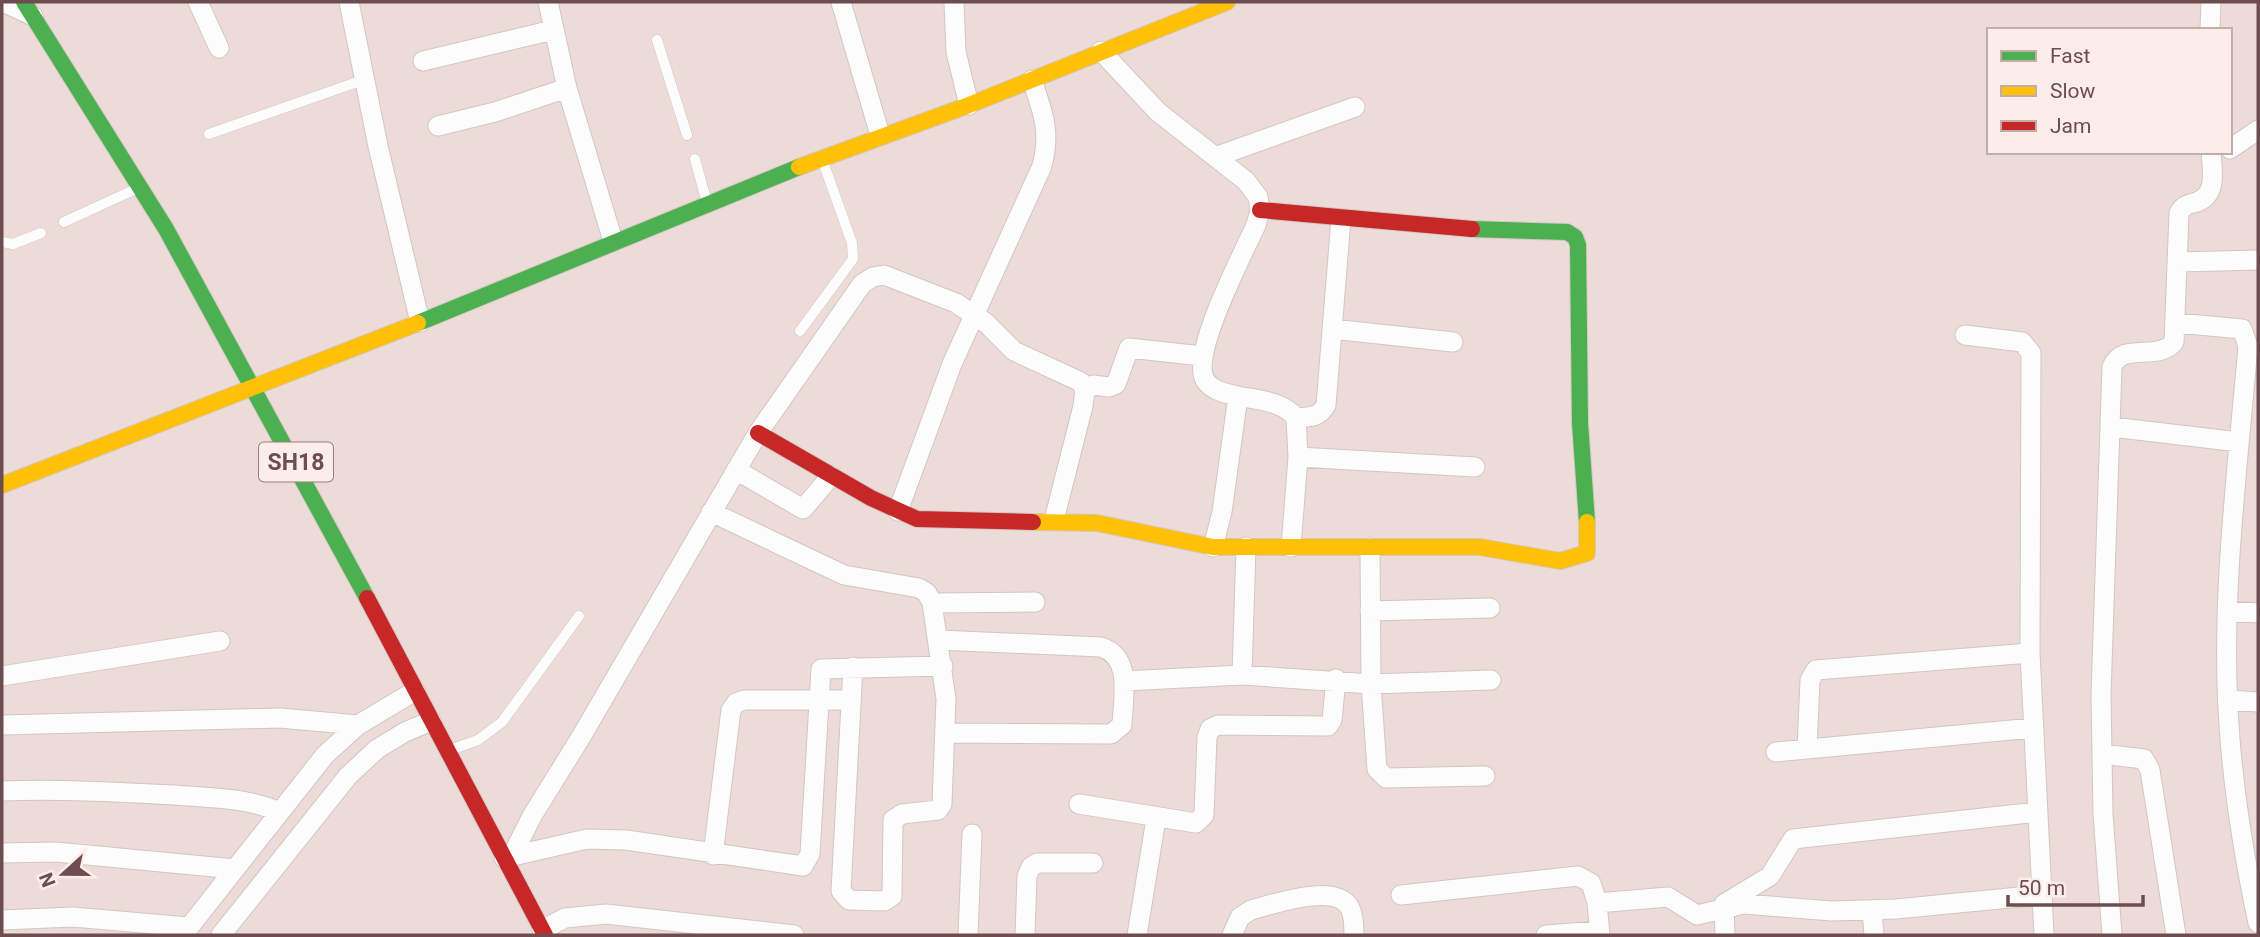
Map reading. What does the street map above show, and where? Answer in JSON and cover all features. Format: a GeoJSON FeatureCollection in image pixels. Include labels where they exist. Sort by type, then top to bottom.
{"type":"FeatureCollection","features":[{"type":"Feature","properties":{"kind":"street"},"geometry":{"type":"LineString","coordinates":[[4,2],[29,9]]}},
{"type":"Feature","properties":{"kind":"street"},"geometry":{"type":"LineString","coordinates":[[198,2],[219,48]]}},
{"type":"Feature","properties":{"kind":"street"},"geometry":{"type":"LineString","coordinates":[[349,2],[363,80],[420,322]]}},
{"type":"Feature","properties":{"kind":"street"},"geometry":{"type":"LineString","coordinates":[[548,2],[567,88],[614,241]]}},
{"type":"Feature","properties":{"kind":"street"},"geometry":{"type":"LineString","coordinates":[[841,2],[880,135]]}},
{"type":"Feature","properties":{"kind":"street"},"geometry":{"type":"LineString","coordinates":[[954,2],[956,52],[969,105]]}},
{"type":"Feature","properties":{"kind":"street"},"geometry":{"type":"LineString","coordinates":[[2,485],[420,322],[880,135],[1032,80],[1198,7],[1227,2]]}},
{"type":"Feature","properties":{"kind":"street"},"geometry":{"type":"LineString","coordinates":[[2210,28],[2211,2]]}},
{"type":"Feature","properties":{"kind":"street","name":"SH18"},"geometry":{"type":"LineString","coordinates":[[29,9],[142,187],[257,386],[415,691],[508,858],[544,932]]}},
{"type":"Feature","properties":{"kind":"street"},"geometry":{"type":"LineString","coordinates":[[423,61],[553,30]]}},
{"type":"Feature","properties":{"kind":"street"},"geometry":{"type":"LineString","coordinates":[[1101,51],[1158,112],[1246,181],[1258,197],[1260,210],[1202,356],[1201,371],[1206,383],[1217,391],[1284,407],[1296,418],[1298,457],[1290,547]]}},
{"type":"Feature","properties":{"kind":"street"},"geometry":{"type":"LineString","coordinates":[[898,512],[932,415],[974,313],[1045,155],[1046,125],[1032,80]]}},
{"type":"Feature","properties":{"kind":"street"},"geometry":{"type":"LineString","coordinates":[[438,126],[495,112],[567,88]]}},
{"type":"Feature","properties":{"kind":"street"},"geometry":{"type":"LineString","coordinates":[[1215,157],[1355,107]]}},
{"type":"Feature","properties":{"kind":"street"},"geometry":{"type":"LineString","coordinates":[[2232,148],[2258,130]]}},
{"type":"Feature","properties":{"kind":"street"},"geometry":{"type":"LineString","coordinates":[[2112,935],[2101,695],[2112,367],[2115,359],[2121,355],[2169,348],[2174,342],[2177,323],[2179,214],[2182,207],[2207,196],[2211,189],[2211,154]]}},
{"type":"Feature","properties":{"kind":"street"},"geometry":{"type":"LineString","coordinates":[[758,433],[831,476],[898,512],[917,519],[944,522],[1054,520],[1097,523],[1213,547],[1490,548],[1531,561],[1549,562],[1587,553],[1589,542],[1577,334],[1578,245],[1574,237],[1567,232],[1428,227],[1260,210]]}},
{"type":"Feature","properties":{"kind":"street"},"geometry":{"type":"LineString","coordinates":[[1296,418],[1314,416],[1326,405],[1340,219]]}},
{"type":"Feature","properties":{"kind":"street"},"geometry":{"type":"LineString","coordinates":[[2178,262],[2258,260]]}},
{"type":"Feature","properties":{"kind":"street"},"geometry":{"type":"LineString","coordinates":[[508,858],[582,737],[758,433],[862,284],[873,277],[884,275],[974,313],[1014,351],[1072,375],[1081,382],[1085,391],[1054,520]]}},
{"type":"Feature","properties":{"kind":"street"},"geometry":{"type":"LineString","coordinates":[[2177,323],[2233,326],[2242,329],[2246,337],[2228,611],[2229,700],[2230,737],[2251,844],[2257,915]]}},
{"type":"Feature","properties":{"kind":"street"},"geometry":{"type":"LineString","coordinates":[[1332,329],[1453,342]]}},
{"type":"Feature","properties":{"kind":"street"},"geometry":{"type":"LineString","coordinates":[[1965,335],[2022,342],[2031,353],[2030,653],[2044,935]]}},
{"type":"Feature","properties":{"kind":"street"},"geometry":{"type":"LineString","coordinates":[[1085,391],[1093,385],[1109,387],[1116,384],[1129,348],[1202,356]]}},
{"type":"Feature","properties":{"kind":"street"},"geometry":{"type":"LineString","coordinates":[[1213,547],[1222,512],[1238,396]]}},
{"type":"Feature","properties":{"kind":"street"},"geometry":{"type":"LineString","coordinates":[[2112,427],[2239,442]]}},
{"type":"Feature","properties":{"kind":"street"},"geometry":{"type":"LineString","coordinates":[[1298,457],[1475,467]]}},
{"type":"Feature","properties":{"kind":"street"},"geometry":{"type":"LineString","coordinates":[[736,470],[803,509],[831,476]]}},
{"type":"Feature","properties":{"kind":"street"},"geometry":{"type":"LineString","coordinates":[[711,512],[844,575],[919,588],[927,593],[932,603],[943,666],[947,733],[942,804],[938,810],[902,814],[893,820],[891,899],[849,900],[841,891],[853,667]]}},
{"type":"Feature","properties":{"kind":"street"},"geometry":{"type":"LineString","coordinates":[[1242,675],[1246,547]]}},
{"type":"Feature","properties":{"kind":"street"},"geometry":{"type":"LineString","coordinates":[[1370,548],[1371,684],[1377,769],[1380,775],[1485,776]]}},
{"type":"Feature","properties":{"kind":"street"},"geometry":{"type":"LineString","coordinates":[[932,603],[1035,601]]}},
{"type":"Feature","properties":{"kind":"street"},"geometry":{"type":"LineString","coordinates":[[1370,611],[1490,608]]}},
{"type":"Feature","properties":{"kind":"street"},"geometry":{"type":"LineString","coordinates":[[2228,611],[2258,613]]}},
{"type":"Feature","properties":{"kind":"street"},"geometry":{"type":"LineString","coordinates":[[939,640],[1101,647],[1113,651],[1120,662],[1124,681],[1122,725],[1111,734],[947,733]]}},
{"type":"Feature","properties":{"kind":"street"},"geometry":{"type":"LineString","coordinates":[[2,676],[220,641]]}},
{"type":"Feature","properties":{"kind":"street"},"geometry":{"type":"LineString","coordinates":[[1807,749],[1810,680],[1816,670],[2030,653]]}},
{"type":"Feature","properties":{"kind":"street"},"geometry":{"type":"LineString","coordinates":[[508,858],[587,839],[626,840],[795,867],[808,862],[821,669],[943,666]]}},
{"type":"Feature","properties":{"kind":"street"},"geometry":{"type":"LineString","coordinates":[[1124,681],[1242,675],[1336,679],[1371,684],[1491,680]]}},
{"type":"Feature","properties":{"kind":"street"},"geometry":{"type":"LineString","coordinates":[[1079,804],[1190,824],[1201,821],[1204,815],[1207,737],[1210,729],[1218,725],[1328,726],[1332,720],[1336,679]]}},
{"type":"Feature","properties":{"kind":"street"},"geometry":{"type":"LineString","coordinates":[[2,920],[73,917],[186,931],[325,755],[358,725],[415,691]]}},
{"type":"Feature","properties":{"kind":"street"},"geometry":{"type":"LineString","coordinates":[[713,855],[732,710],[736,703],[744,700],[850,700]]}},
{"type":"Feature","properties":{"kind":"street"},"geometry":{"type":"LineString","coordinates":[[2229,700],[2258,702]]}},
{"type":"Feature","properties":{"kind":"street"},"geometry":{"type":"LineString","coordinates":[[2,724],[281,719],[358,725]]}},
{"type":"Feature","properties":{"kind":"street"},"geometry":{"type":"LineString","coordinates":[[221,935],[348,776],[377,749],[405,732],[431,721]]}},
{"type":"Feature","properties":{"kind":"street"},"geometry":{"type":"LineString","coordinates":[[1776,752],[2033,728]]}},
{"type":"Feature","properties":{"kind":"street"},"geometry":{"type":"LineString","coordinates":[[2102,754],[2135,756],[2144,759],[2150,770],[2176,935]]}},
{"type":"Feature","properties":{"kind":"street"},"geometry":{"type":"LineString","coordinates":[[2,791],[120,792],[234,798],[260,803],[280,812]]}},
{"type":"Feature","properties":{"kind":"street"},"geometry":{"type":"LineString","coordinates":[[1725,935],[1723,910],[1730,899],[1770,876],[1793,839],[1800,836],[2037,812]]}},
{"type":"Feature","properties":{"kind":"street"},"geometry":{"type":"LineString","coordinates":[[1138,935],[1156,819]]}},
{"type":"Feature","properties":{"kind":"street"},"geometry":{"type":"LineString","coordinates":[[968,935],[972,834]]}},
{"type":"Feature","properties":{"kind":"street"},"geometry":{"type":"LineString","coordinates":[[2,853],[83,854],[235,869]]}},
{"type":"Feature","properties":{"kind":"street"},"geometry":{"type":"LineString","coordinates":[[1025,935],[1027,876],[1031,867],[1037,863],[1093,863]]}},
{"type":"Feature","properties":{"kind":"street"},"geometry":{"type":"LineString","coordinates":[[1401,895],[1578,876],[1591,883],[1597,903],[1599,933],[1546,935]]}},
{"type":"Feature","properties":{"kind":"street"},"geometry":{"type":"LineString","coordinates":[[1232,935],[1240,917],[1251,910],[1326,894],[1340,897],[1350,908],[1354,935]]}},
{"type":"Feature","properties":{"kind":"street"},"geometry":{"type":"LineString","coordinates":[[1597,903],[1668,897],[1697,915],[1744,904],[1797,910],[1872,910],[2040,895]]}},
{"type":"Feature","properties":{"kind":"street"},"geometry":{"type":"LineString","coordinates":[[1872,910],[1874,935]]}},
{"type":"Feature","properties":{"kind":"street"},"geometry":{"type":"LineString","coordinates":[[544,932],[565,918],[606,915],[794,935]]}},
{"type":"Feature","properties":{"kind":"lane"},"geometry":{"type":"LineString","coordinates":[[657,40],[687,135]]}},
{"type":"Feature","properties":{"kind":"lane"},"geometry":{"type":"LineString","coordinates":[[209,134],[363,80]]}},
{"type":"Feature","properties":{"kind":"lane"},"geometry":{"type":"LineString","coordinates":[[800,331],[853,259],[852,243],[822,158]]}},
{"type":"Feature","properties":{"kind":"lane"},"geometry":{"type":"LineString","coordinates":[[695,159],[707,204]]}},
{"type":"Feature","properties":{"kind":"lane"},"geometry":{"type":"LineString","coordinates":[[64,222],[142,187]]}},
{"type":"Feature","properties":{"kind":"lane"},"geometry":{"type":"LineString","coordinates":[[2,242],[13,244],[41,233]]}},
{"type":"Feature","properties":{"kind":"lane"},"geometry":{"type":"LineString","coordinates":[[447,751],[478,740],[502,722],[579,616]]}},
{"type":"Feature","properties":{"kind":"shaded area"},"geometry":{"type":"Polygon","coordinates":[[[2,2],[2258,2],[2258,935],[2,935],[2,2]]]}},
{"type":"Feature","properties":{"kind":"traffic: fast"},"geometry":{"type":"LineString","coordinates":[[24,2],[166,229],[367,598]]}},
{"type":"Feature","properties":{"kind":"traffic: fast"},"geometry":{"type":"LineString","coordinates":[[418,323],[799,167]]}},
{"type":"Feature","properties":{"kind":"traffic: fast"},"geometry":{"type":"LineString","coordinates":[[1472,229],[1567,232],[1575,237],[1578,245],[1580,423],[1587,522]]}},
{"type":"Feature","properties":{"kind":"traffic: slow"},"geometry":{"type":"LineString","coordinates":[[799,167],[969,105],[1227,2]]}},
{"type":"Feature","properties":{"kind":"traffic: slow"},"geometry":{"type":"LineString","coordinates":[[2,485],[418,323]]}},
{"type":"Feature","properties":{"kind":"traffic: slow"},"geometry":{"type":"LineString","coordinates":[[1033,522],[1097,523],[1213,547],[1480,547],[1560,561],[1587,553],[1587,522]]}},
{"type":"Feature","properties":{"kind":"traffic: jam"},"geometry":{"type":"LineString","coordinates":[[1260,210],[1472,229]]}},
{"type":"Feature","properties":{"kind":"traffic: jam"},"geometry":{"type":"LineString","coordinates":[[758,433],[871,498],[917,519],[1033,522]]}},
{"type":"Feature","properties":{"kind":"traffic: jam"},"geometry":{"type":"LineString","coordinates":[[367,598],[545,935]]}}]}
